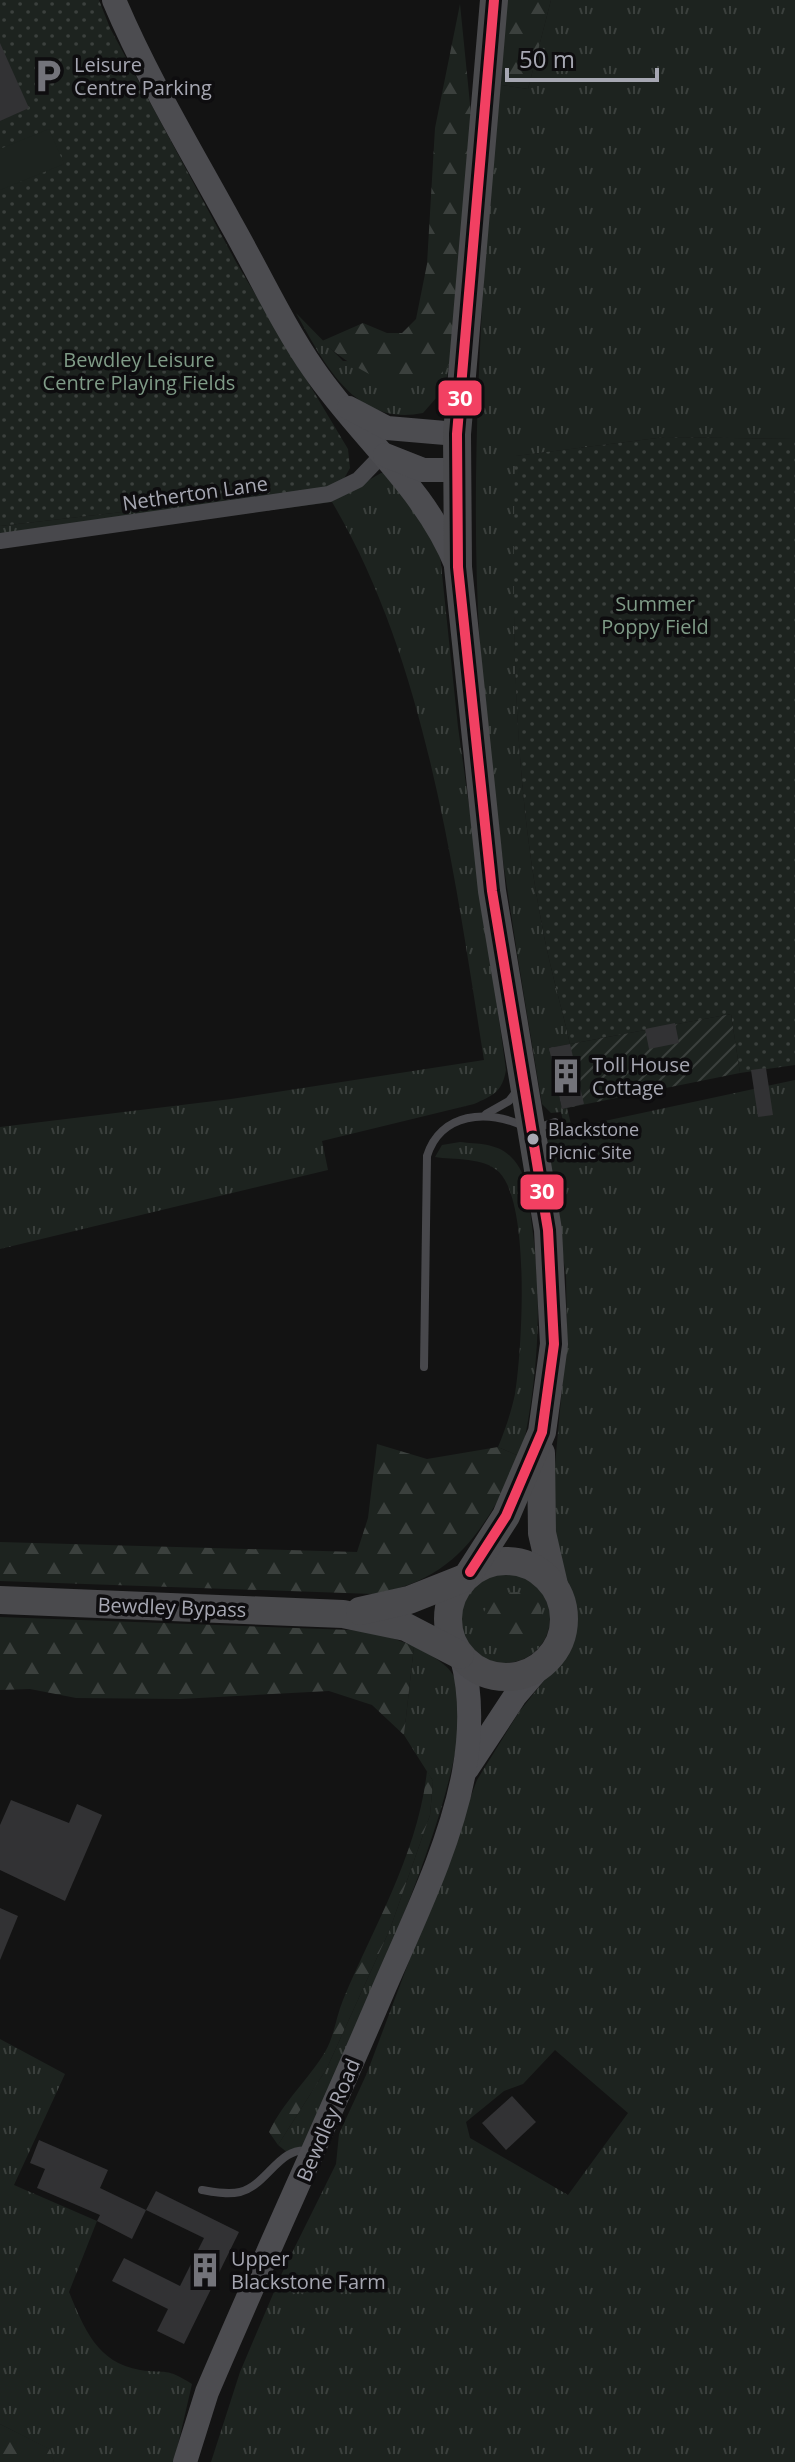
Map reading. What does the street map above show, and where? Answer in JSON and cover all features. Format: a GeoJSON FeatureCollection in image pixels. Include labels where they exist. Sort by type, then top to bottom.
{"type":"FeatureCollection","features":[{"type":"Feature","properties":{"kind":"highway"},"geometry":{"type":"LineString","coordinates":[[494,0],[457,434],[458,567],[492,891],[524,1082],[544,1126],[548,1230],[555,1302],[551,1376],[542,1432],[542,1533],[565,1621],[561,1638],[540,1667],[523,1675],[504,1677],[485,1674],[461,1656],[447,1627],[447,1610],[466,1575],[506,1516],[542,1432]]}},
{"type":"Feature","properties":{"kind":"highway"},"geometry":{"type":"LineString","coordinates":[[466,1575],[496,1561],[513,1561],[536,1569],[555,1587]]}},
{"type":"Feature","properties":{"kind":"highway","name":"Bewdley Bypass"},"geometry":{"type":"LineString","coordinates":[[343,1614],[409,1600],[466,1575]]}},
{"type":"Feature","properties":{"kind":"highway","name":"Bewdley Bypass"},"geometry":{"type":"LineString","coordinates":[[0,1600],[343,1614],[406,1627],[461,1656]]}},
{"type":"Feature","properties":{"kind":"main road"},"geometry":{"type":"LineString","coordinates":[[116,6],[299,345],[340,403],[435,521],[458,567]]}},
{"type":"Feature","properties":{"kind":"main road"},"geometry":{"type":"LineString","coordinates":[[340,403],[387,428],[457,434]]}},
{"type":"Feature","properties":{"kind":"main road"},"geometry":{"type":"LineString","coordinates":[[383,454],[423,470],[456,470]]}},
{"type":"Feature","properties":{"kind":"main road","name":"Bewdley Road"},"geometry":{"type":"LineString","coordinates":[[185,2462],[207,2392],[314,2152],[429,1879],[463,1774],[470,1700],[461,1656]]}},
{"type":"Feature","properties":{"kind":"main road","name":"Bewdley Road"},"geometry":{"type":"LineString","coordinates":[[463,1774],[515,1696],[540,1667]]}},
{"type":"Feature","properties":{"kind":"street","name":"Netherton Lane"},"geometry":{"type":"LineString","coordinates":[[0,541],[329,494],[358,480],[383,454]]}},
{"type":"Feature","properties":{"kind":"lane"},"geometry":{"type":"LineString","coordinates":[[424,1367],[427,1156],[432,1139],[445,1126],[485,1115],[509,1101],[524,1082]]}},
{"type":"Feature","properties":{"kind":"lane"},"geometry":{"type":"LineString","coordinates":[[485,1115],[544,1126]]}},
{"type":"Feature","properties":{"kind":"lane"},"geometry":{"type":"LineString","coordinates":[[202,2190],[243,2192],[265,2178],[288,2153],[302,2149],[314,2152]]}},
{"type":"Feature","properties":{"kind":"green space","name":"Bewdley Leisure Centre Playing Fields"},"geometry":{"type":"Polygon","coordinates":[[[0,0],[99,0],[110,28],[236,262],[348,449],[350,468],[341,484],[297,492],[0,526],[0,0]]]}},
{"type":"Feature","properties":{"kind":"green space"},"geometry":{"type":"Polygon","coordinates":[[[505,0],[551,0],[528,89],[495,84],[505,0]]]}},
{"type":"Feature","properties":{"kind":"green space"},"geometry":{"type":"Polygon","coordinates":[[[551,0],[795,0],[795,439],[665,437],[516,456],[514,573],[516,691],[525,809],[545,940],[570,1044],[549,1048],[562,1109],[567,1108],[572,1128],[795,1080],[795,2462],[211,2462],[240,2372],[282,2273],[336,2164],[339,2134],[367,2073],[477,1780],[519,1712],[558,1663],[573,1633],[571,1596],[555,1556],[553,1487],[567,1333],[566,1276],[547,1150],[548,1140],[565,1129],[561,1112],[551,1113],[542,1104],[514,934],[490,762],[477,577],[479,366],[495,84],[528,89],[551,0]],[[555,2050],[523,2084],[504,2091],[466,2122],[470,2138],[568,2195],[628,2113],[555,2050]]]}},
{"type":"Feature","properties":{"kind":"green space"},"geometry":{"type":"Polygon","coordinates":[[[460,4],[471,114],[450,363],[437,377],[421,383],[404,384],[368,373],[322,341],[363,323],[387,333],[402,333],[416,319],[427,264],[435,128],[460,4]]]}},
{"type":"Feature","properties":{"kind":"green space"},"geometry":{"type":"Polygon","coordinates":[[[49,129],[64,164],[0,190],[0,149],[49,129]]]}},
{"type":"Feature","properties":{"kind":"green space"},"geometry":{"type":"Polygon","coordinates":[[[296,313],[343,361],[450,363],[444,389],[423,413],[399,415],[360,401],[331,370],[296,313]]]}},
{"type":"Feature","properties":{"kind":"green space","name":"Summer Poppy Field"},"geometry":{"type":"Polygon","coordinates":[[[665,437],[795,439],[795,1065],[740,1073],[731,1014],[570,1044],[545,940],[532,867],[519,750],[514,632],[515,456],[665,437]]]}},
{"type":"Feature","properties":{"kind":"green space"},"geometry":{"type":"Polygon","coordinates":[[[385,473],[419,515],[440,555],[458,727],[506,1070],[502,1083],[492,1095],[474,1104],[322,1141],[328,1170],[0,1249],[0,1127],[231,1099],[484,1060],[448,846],[414,701],[392,631],[365,564],[332,502],[0,546],[0,526],[297,492],[333,501],[385,473]]]}},
{"type":"Feature","properties":{"kind":"green space"},"geometry":{"type":"Polygon","coordinates":[[[731,1014],[740,1073],[562,1109],[549,1048],[731,1014]]]}},
{"type":"Feature","properties":{"kind":"green space"},"geometry":{"type":"Polygon","coordinates":[[[460,1142],[487,1145],[506,1152],[517,1164],[527,1189],[538,1313],[535,1370],[521,1457],[498,1447],[515,1394],[520,1346],[522,1279],[516,1214],[509,1189],[493,1167],[477,1161],[435,1157],[442,1145],[460,1142]]]}},
{"type":"Feature","properties":{"kind":"green space"},"geometry":{"type":"Polygon","coordinates":[[[377,1444],[427,1459],[498,1447],[521,1457],[481,1527],[448,1563],[427,1577],[373,1594],[0,1581],[0,1542],[357,1552],[368,1518],[377,1444]]]}},
{"type":"Feature","properties":{"kind":"green space"},"geometry":{"type":"Polygon","coordinates":[[[505,1573],[522,1576],[537,1586],[547,1601],[550,1618],[547,1635],[537,1650],[522,1660],[505,1663],[488,1660],[473,1650],[463,1635],[460,1618],[463,1601],[473,1586],[488,1576],[505,1573]]]}},
{"type":"Feature","properties":{"kind":"green space"},"geometry":{"type":"Polygon","coordinates":[[[517,1592],[540,1603],[541,1611],[538,1629],[520,1647],[495,1640],[482,1615],[495,1594],[517,1592]]]}},
{"type":"Feature","properties":{"kind":"green space"},"geometry":{"type":"Polygon","coordinates":[[[0,1617],[378,1633],[414,1646],[404,1735],[372,1705],[329,1691],[180,1699],[76,1698],[30,1689],[0,1690],[0,1617]]]}},
{"type":"Feature","properties":{"kind":"green space"},"geometry":{"type":"Polygon","coordinates":[[[414,1646],[441,1662],[453,1675],[460,1712],[452,1768],[433,1835],[376,1983],[302,2149],[288,2153],[278,2145],[327,2068],[390,1929],[430,1815],[433,1781],[404,1735],[414,1646]]]}},
{"type":"Feature","properties":{"kind":"green space"},"geometry":{"type":"Polygon","coordinates":[[[427,1771],[433,1781],[430,1815],[390,1929],[327,2068],[278,2145],[269,2132],[328,2046],[343,2000],[405,1860],[427,1771]]]}},
{"type":"Feature","properties":{"kind":"green space"},"geometry":{"type":"Polygon","coordinates":[[[0,2039],[65,2074],[14,2185],[97,2221],[69,2292],[94,2342],[113,2360],[125,2366],[171,2373],[192,2384],[174,2462],[54,2462],[49,2449],[0,2424],[0,2039]]]}},
{"type":"Feature","properties":{"kind":"green space"},"geometry":{"type":"Polygon","coordinates":[[[0,2424],[50,2449],[54,2462],[0,2462],[0,2424]]]}},
{"type":"Feature","properties":{"kind":"building"},"geometry":{"type":"Polygon","coordinates":[[[0,43],[29,108],[0,121],[0,43]]]}},
{"type":"Feature","properties":{"kind":"building"},"geometry":{"type":"Polygon","coordinates":[[[675,1023],[679,1043],[649,1049],[645,1029],[675,1023]]]}},
{"type":"Feature","properties":{"kind":"building","name":"Toll House Cottage"},"geometry":{"type":"Polygon","coordinates":[[[570,1044],[584,1104],[562,1109],[549,1048],[570,1044]]]}},
{"type":"Feature","properties":{"kind":"building"},"geometry":{"type":"Polygon","coordinates":[[[766,1068],[773,1115],[758,1117],[751,1070],[766,1068]]]}},
{"type":"Feature","properties":{"kind":"building"},"geometry":{"type":"Polygon","coordinates":[[[11,1800],[69,1823],[77,1804],[102,1815],[65,1901],[0,1870],[0,1825],[11,1800]]]}},
{"type":"Feature","properties":{"kind":"building"},"geometry":{"type":"Polygon","coordinates":[[[0,1908],[18,1916],[0,1960],[0,1908]]]}},
{"type":"Feature","properties":{"kind":"building"},"geometry":{"type":"Polygon","coordinates":[[[512,2096],[536,2122],[506,2150],[482,2123],[512,2096]]]}},
{"type":"Feature","properties":{"kind":"building"},"geometry":{"type":"Polygon","coordinates":[[[39,2140],[108,2170],[100,2188],[146,2210],[132,2239],[97,2221],[100,2215],[37,2188],[45,2169],[30,2163],[39,2140]]]}},
{"type":"Feature","properties":{"kind":"building","name":"Upper Blackstone Farm"},"geometry":{"type":"Polygon","coordinates":[[[156,2191],[239,2232],[184,2344],[157,2331],[168,2309],[112,2281],[124,2258],[180,2286],[204,2238],[146,2210],[156,2191]]]}},
{"type":"Feature","properties":{"kind":"transit line","name":"30"},"geometry":{"type":"LineString","coordinates":[[470,1572],[506,1516],[542,1432],[554,1344],[548,1230],[492,891],[458,567],[457,434],[494,0]]}},
{"type":"Feature","properties":{"kind":"place","name":"Leisure Centre Parking"},"geometry":{"type":"Point","coordinates":[48,76]}},
{"type":"Feature","properties":{"kind":"place","name":"Toll House Cottage"},"geometry":{"type":"Point","coordinates":[566,1076]}},
{"type":"Feature","properties":{"kind":"place","name":"Blackstone Picnic Site"},"geometry":{"type":"Point","coordinates":[533,1139]}},
{"type":"Feature","properties":{"kind":"place","name":"Upper Blackstone Farm"},"geometry":{"type":"Point","coordinates":[205,2270]}}]}
